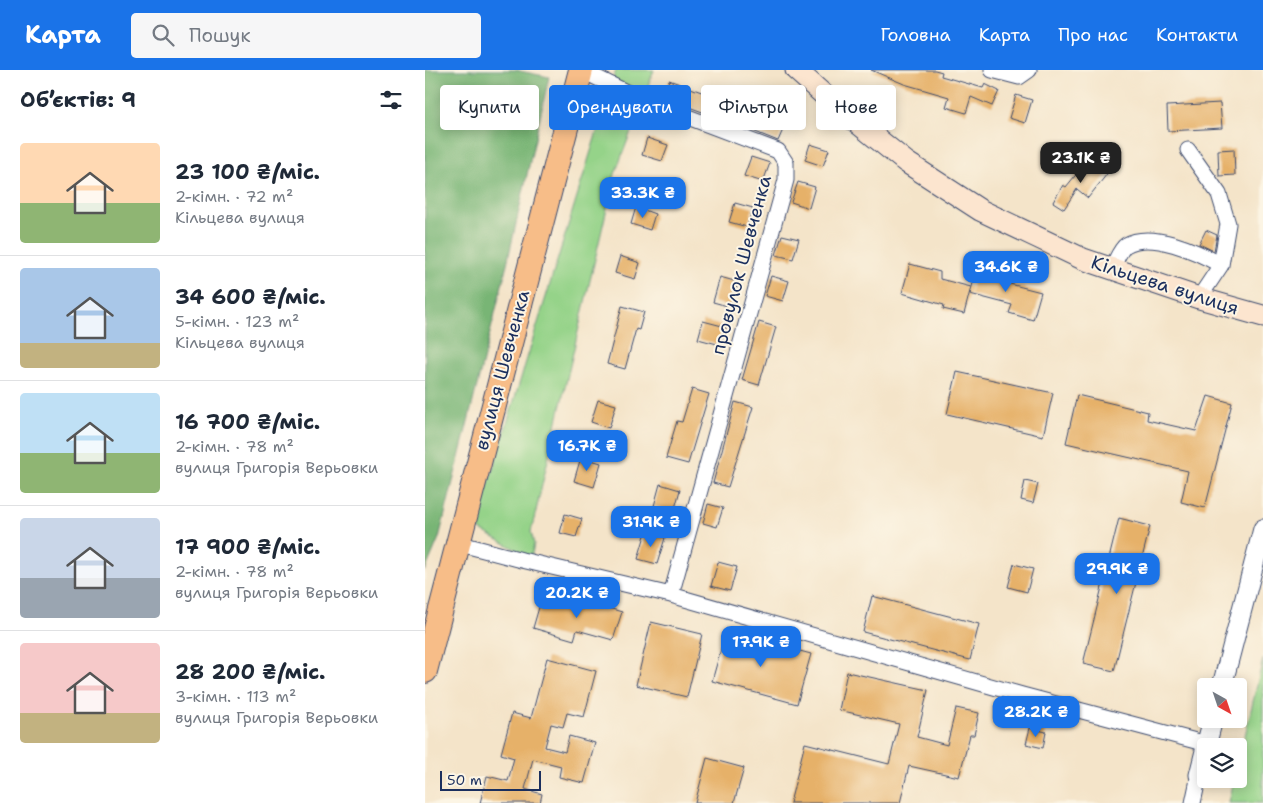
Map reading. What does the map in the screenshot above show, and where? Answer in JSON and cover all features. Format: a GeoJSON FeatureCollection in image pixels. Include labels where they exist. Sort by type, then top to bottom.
{"type":"FeatureCollection","features":[{"type":"Feature","properties":{"kind":"main road","name":"вулиця Шевченка"},"geometry":{"type":"LineString","coordinates":[[425,671],[581,70]]}},
{"type":"Feature","properties":{"kind":"main road","name":"Кільцева вулиця"},"geometry":{"type":"LineString","coordinates":[[796,70],[833,103],[906,162],[979,210],[1083,259],[1199,298],[1263,316]]}},
{"type":"Feature","properties":{"kind":"street","name":"провулок Шевченка"},"geometry":{"type":"LineString","coordinates":[[581,70],[640,99],[778,151],[786,163],[787,180],[671,595]]}},
{"type":"Feature","properties":{"kind":"street"},"geometry":{"type":"LineString","coordinates":[[991,70],[1019,77],[1029,70]]}},
{"type":"Feature","properties":{"kind":"street"},"geometry":{"type":"LineString","coordinates":[[1189,150],[1219,194],[1228,224],[1221,265],[1199,298]]}},
{"type":"Feature","properties":{"kind":"street"},"geometry":{"type":"LineString","coordinates":[[1112,268],[1124,246],[1139,240],[1172,244],[1201,254],[1221,265]]}},
{"type":"Feature","properties":{"kind":"street"},"geometry":{"type":"LineString","coordinates":[[1224,678],[1263,529]]}},
{"type":"Feature","properties":{"kind":"street"},"geometry":{"type":"LineString","coordinates":[[457,543],[671,595],[1197,743]]}},
{"type":"Feature","properties":{"kind":"street"},"geometry":{"type":"LineString","coordinates":[[1193,803],[1197,784]]}},
{"type":"Feature","properties":{"kind":"green space"},"geometry":{"type":"Polygon","coordinates":[[[425,70],[515,70],[549,77],[539,121],[539,85],[440,85],[440,130],[537,130],[504,277],[439,538],[425,571],[425,70]]]}},
{"type":"Feature","properties":{"kind":"green space"},"geometry":{"type":"Polygon","coordinates":[[[616,70],[654,70],[648,85],[611,85],[616,70]]]}},
{"type":"Feature","properties":{"kind":"green space"},"geometry":{"type":"Polygon","coordinates":[[[597,130],[632,130],[615,174],[531,532],[534,544],[531,558],[475,527],[597,130]]]}},
{"type":"Feature","properties":{"kind":"green space"},"geometry":{"type":"Polygon","coordinates":[[[1263,659],[1263,803],[1229,803],[1232,788],[1247,788],[1247,738],[1244,738],[1263,659]]]}},
{"type":"Feature","properties":{"kind":"building"},"geometry":{"type":"Polygon","coordinates":[[[871,70],[935,70],[942,72],[941,76],[983,88],[985,84],[999,91],[992,106],[971,97],[966,113],[946,107],[949,97],[904,84],[871,70]]]}},
{"type":"Feature","properties":{"kind":"building"},"geometry":{"type":"Polygon","coordinates":[[[669,80],[683,85],[667,85],[669,80]]]}},
{"type":"Feature","properties":{"kind":"building"},"geometry":{"type":"Polygon","coordinates":[[[691,88],[701,92],[701,111],[691,108],[691,88]]]}},
{"type":"Feature","properties":{"kind":"building"},"geometry":{"type":"Polygon","coordinates":[[[1016,95],[1032,100],[1025,123],[1009,118],[1016,95]]]}},
{"type":"Feature","properties":{"kind":"building"},"geometry":{"type":"Polygon","coordinates":[[[1220,103],[1222,128],[1168,131],[1167,106],[1220,103]]]}},
{"type":"Feature","properties":{"kind":"building"},"geometry":{"type":"Polygon","coordinates":[[[750,130],[783,130],[778,141],[750,130]]]}},
{"type":"Feature","properties":{"kind":"building"},"geometry":{"type":"Polygon","coordinates":[[[647,138],[668,145],[662,161],[642,155],[647,138]]]}},
{"type":"Feature","properties":{"kind":"building"},"geometry":{"type":"Polygon","coordinates":[[[810,144],[829,150],[823,166],[805,160],[810,144]]]}},
{"type":"Feature","properties":{"kind":"building"},"geometry":{"type":"Polygon","coordinates":[[[1234,149],[1235,175],[1219,176],[1218,150],[1234,149]]]}},
{"type":"Feature","properties":{"kind":"building"},"geometry":{"type":"Polygon","coordinates":[[[751,157],[770,163],[763,182],[744,176],[751,157]]]}},
{"type":"Feature","properties":{"kind":"building"},"geometry":{"type":"Polygon","coordinates":[[[1088,160],[1107,174],[1088,198],[1077,189],[1064,209],[1053,202],[1063,185],[1066,187],[1088,160]]]}},
{"type":"Feature","properties":{"kind":"building"},"geometry":{"type":"Polygon","coordinates":[[[798,182],[815,187],[809,208],[791,202],[798,182]]]}},
{"type":"Feature","properties":{"kind":"building"},"geometry":{"type":"Polygon","coordinates":[[[735,203],[753,208],[747,227],[729,222],[735,203]]]}},
{"type":"Feature","properties":{"kind":"building"},"geometry":{"type":"Polygon","coordinates":[[[636,207],[655,214],[650,230],[631,224],[636,207]]]}},
{"type":"Feature","properties":{"kind":"building"},"geometry":{"type":"Polygon","coordinates":[[[1206,230],[1217,235],[1214,251],[1199,244],[1206,230]]]}},
{"type":"Feature","properties":{"kind":"building"},"geometry":{"type":"Polygon","coordinates":[[[782,235],[799,239],[793,259],[776,255],[782,235]]]}},
{"type":"Feature","properties":{"kind":"building"},"geometry":{"type":"Polygon","coordinates":[[[620,256],[640,263],[635,279],[615,273],[620,256]]]}},
{"type":"Feature","properties":{"kind":"building"},"geometry":{"type":"Polygon","coordinates":[[[910,264],[940,272],[940,279],[971,287],[964,314],[943,309],[944,305],[902,293],[910,264]]]}},
{"type":"Feature","properties":{"kind":"building"},"geometry":{"type":"Polygon","coordinates":[[[977,268],[1008,277],[1006,283],[1041,292],[1033,320],[1009,313],[1012,305],[970,294],[977,268]]]}},
{"type":"Feature","properties":{"kind":"building"},"geometry":{"type":"Polygon","coordinates":[[[771,276],[789,281],[783,301],[765,296],[771,276]]]}},
{"type":"Feature","properties":{"kind":"building"},"geometry":{"type":"Polygon","coordinates":[[[720,277],[738,282],[731,307],[713,302],[720,277]]]}},
{"type":"Feature","properties":{"kind":"building"},"geometry":{"type":"Polygon","coordinates":[[[622,306],[644,312],[639,330],[636,329],[625,369],[607,364],[622,306]]]}},
{"type":"Feature","properties":{"kind":"building"},"geometry":{"type":"Polygon","coordinates":[[[703,321],[726,327],[721,345],[698,339],[703,321]]]}},
{"type":"Feature","properties":{"kind":"building"},"geometry":{"type":"Polygon","coordinates":[[[759,322],[776,327],[759,385],[742,380],[759,322]]]}},
{"type":"Feature","properties":{"kind":"building"},"geometry":{"type":"Polygon","coordinates":[[[957,372],[1053,393],[1043,436],[947,414],[957,372]]]}},
{"type":"Feature","properties":{"kind":"building"},"geometry":{"type":"Polygon","coordinates":[[[692,389],[709,394],[688,464],[666,458],[677,421],[682,422],[692,389]]]}},
{"type":"Feature","properties":{"kind":"building"},"geometry":{"type":"Polygon","coordinates":[[[1077,395],[1148,412],[1147,420],[1196,431],[1208,396],[1232,403],[1205,508],[1181,502],[1188,471],[1066,443],[1077,395]]]}},
{"type":"Feature","properties":{"kind":"building"},"geometry":{"type":"Polygon","coordinates":[[[598,400],[616,405],[609,428],[591,422],[598,400]]]}},
{"type":"Feature","properties":{"kind":"building"},"geometry":{"type":"Polygon","coordinates":[[[735,402],[753,407],[728,487],[713,483],[735,402]]]}},
{"type":"Feature","properties":{"kind":"building"},"geometry":{"type":"Polygon","coordinates":[[[581,457],[601,463],[594,487],[574,481],[581,457]]]}},
{"type":"Feature","properties":{"kind":"building"},"geometry":{"type":"Polygon","coordinates":[[[1025,481],[1038,484],[1033,503],[1021,500],[1025,481]]]}},
{"type":"Feature","properties":{"kind":"building"},"geometry":{"type":"Polygon","coordinates":[[[660,484],[680,490],[674,512],[654,506],[660,484]]]}},
{"type":"Feature","properties":{"kind":"building"},"geometry":{"type":"Polygon","coordinates":[[[708,504],[723,508],[717,527],[703,523],[708,504]]]}},
{"type":"Feature","properties":{"kind":"building"},"geometry":{"type":"Polygon","coordinates":[[[565,514],[582,519],[576,537],[560,533],[565,514]]]}},
{"type":"Feature","properties":{"kind":"building"},"geometry":{"type":"Polygon","coordinates":[[[1119,518],[1150,526],[1114,671],[1083,664],[1119,518]]]}},
{"type":"Feature","properties":{"kind":"building"},"geometry":{"type":"Polygon","coordinates":[[[646,532],[665,538],[657,564],[638,559],[646,532]]]}},
{"type":"Feature","properties":{"kind":"building"},"geometry":{"type":"Polygon","coordinates":[[[718,562],[737,567],[730,591],[711,586],[718,562]]]}},
{"type":"Feature","properties":{"kind":"building"},"geometry":{"type":"Polygon","coordinates":[[[1014,564],[1033,569],[1027,592],[1008,587],[1014,564]]]}},
{"type":"Feature","properties":{"kind":"building"},"geometry":{"type":"Polygon","coordinates":[[[872,596],[979,624],[970,660],[863,632],[872,596]]]}},
{"type":"Feature","properties":{"kind":"building"},"geometry":{"type":"Polygon","coordinates":[[[542,597],[583,609],[585,601],[622,612],[613,640],[577,630],[574,640],[533,628],[542,597]]]}},
{"type":"Feature","properties":{"kind":"building"},"geometry":{"type":"Polygon","coordinates":[[[651,622],[702,634],[687,697],[636,685],[651,622]]]}},
{"type":"Feature","properties":{"kind":"building"},"geometry":{"type":"Polygon","coordinates":[[[726,631],[811,654],[797,704],[712,681],[726,631]]]}},
{"type":"Feature","properties":{"kind":"building"},"geometry":{"type":"Polygon","coordinates":[[[547,658],[596,671],[584,717],[567,713],[563,727],[551,724],[545,747],[565,752],[569,736],[595,743],[584,783],[559,777],[561,766],[533,759],[525,789],[542,794],[540,803],[480,803],[487,776],[508,781],[514,758],[501,754],[512,713],[531,718],[547,658]]]}},
{"type":"Feature","properties":{"kind":"building"},"geometry":{"type":"Polygon","coordinates":[[[847,672],[928,690],[917,737],[947,745],[956,708],[979,713],[974,735],[970,735],[959,777],[909,766],[900,803],[790,803],[805,743],[889,764],[899,724],[839,710],[847,672]]]}},
{"type":"Feature","properties":{"kind":"building"},"geometry":{"type":"Polygon","coordinates":[[[1030,728],[1046,732],[1043,748],[1026,744],[1030,728]]]}},
{"type":"Feature","properties":{"kind":"building"},"geometry":{"type":"Polygon","coordinates":[[[707,758],[744,768],[734,803],[695,803],[707,758]]]}}]}
